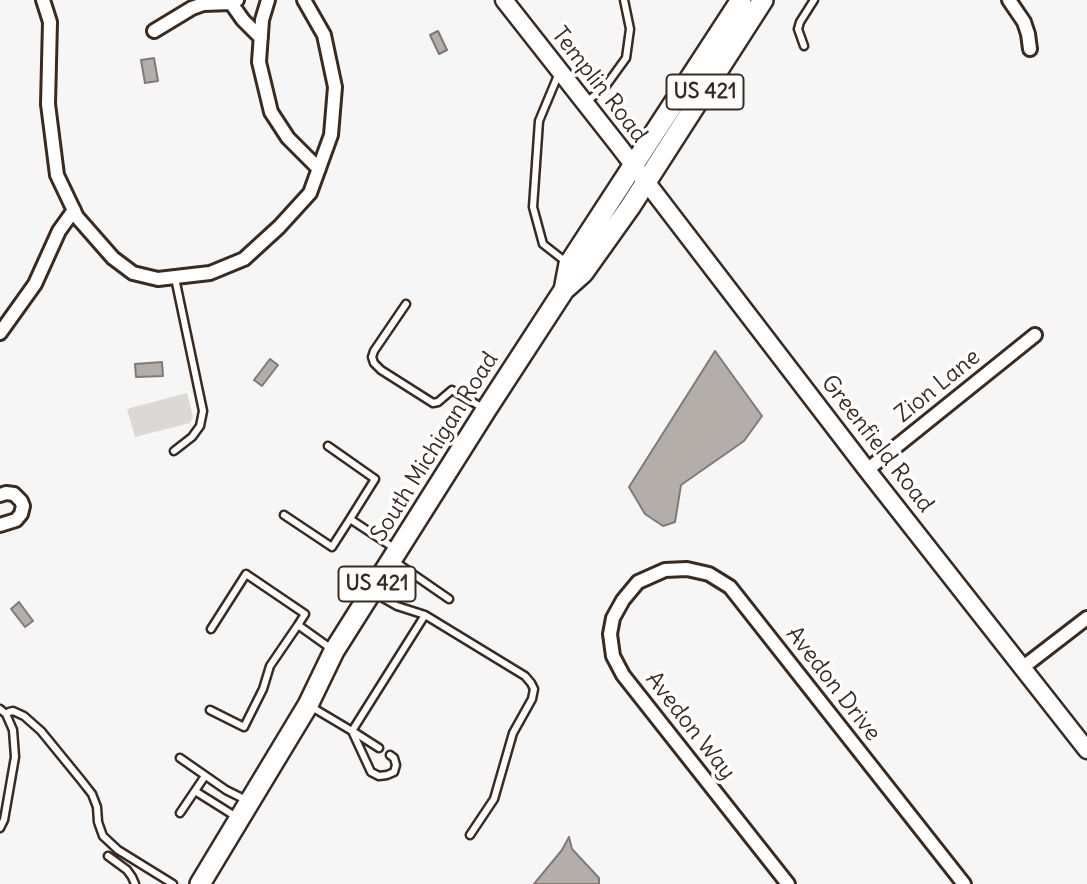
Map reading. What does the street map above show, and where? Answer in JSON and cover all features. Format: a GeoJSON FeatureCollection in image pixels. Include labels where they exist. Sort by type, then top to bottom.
{"type":"FeatureCollection","features":[{"type":"Feature","properties":{"kind":"main road","name":"South Michigan Road"},"geometry":{"type":"LineString","coordinates":[[564,290],[569,264],[741,0]]}},
{"type":"Feature","properties":{"kind":"main road","name":"South Michigan Road"},"geometry":{"type":"LineString","coordinates":[[206,881],[244,811],[308,705],[334,651],[486,410],[564,290],[583,273],[646,183],[763,0]]}},
{"type":"Feature","properties":{"kind":"street"},"geometry":{"type":"LineString","coordinates":[[43,0],[50,22],[48,104],[57,175],[77,217],[113,258],[133,272],[158,279],[209,273],[244,259],[279,227],[310,193],[331,135],[335,87],[324,35],[304,0]]}},
{"type":"Feature","properties":{"kind":"street"},"geometry":{"type":"LineString","coordinates":[[268,0],[262,20],[259,62],[271,112],[288,138],[319,169]]}},
{"type":"Feature","properties":{"kind":"street","name":"Templin Road"},"geometry":{"type":"LineString","coordinates":[[504,0],[633,165]]}},
{"type":"Feature","properties":{"kind":"street"},"geometry":{"type":"LineString","coordinates":[[1009,0],[1024,22],[1030,49]]}},
{"type":"Feature","properties":{"kind":"street"},"geometry":{"type":"LineString","coordinates":[[155,32],[192,8],[203,4],[234,1],[243,20],[261,38]]}},
{"type":"Feature","properties":{"kind":"street","name":"Greenfield Road"},"geometry":{"type":"LineString","coordinates":[[633,165],[867,470],[1087,750]]}},
{"type":"Feature","properties":{"kind":"street"},"geometry":{"type":"LineString","coordinates":[[0,334],[35,284],[60,231],[74,210]]}},
{"type":"Feature","properties":{"kind":"street","name":"Zion Lane"},"geometry":{"type":"LineString","coordinates":[[867,470],[1035,335]]}},
{"type":"Feature","properties":{"kind":"street"},"geometry":{"type":"LineString","coordinates":[[0,495],[14,494],[23,506],[16,520],[0,524]]}},
{"type":"Feature","properties":{"kind":"street","name":"Avedon Drive"},"geometry":{"type":"LineString","coordinates":[[638,582],[665,570],[687,569],[709,574],[730,587],[964,884]]}},
{"type":"Feature","properties":{"kind":"street","name":"Avedon Way"},"geometry":{"type":"LineString","coordinates":[[638,582],[613,618],[610,634],[613,656],[623,675],[788,884]]}},
{"type":"Feature","properties":{"kind":"street"},"geometry":{"type":"LineString","coordinates":[[1022,668],[1087,618]]}},
{"type":"Feature","properties":{"kind":"lane"},"geometry":{"type":"LineString","coordinates":[[585,103],[605,87],[626,58],[630,29],[624,0]]}},
{"type":"Feature","properties":{"kind":"lane"},"geometry":{"type":"LineString","coordinates":[[804,46],[798,29],[814,0]]}},
{"type":"Feature","properties":{"kind":"lane"},"geometry":{"type":"LineString","coordinates":[[560,71],[539,121],[533,207],[543,244],[569,264]]}},
{"type":"Feature","properties":{"kind":"lane"},"geometry":{"type":"LineString","coordinates":[[174,451],[192,438],[200,426],[203,411],[175,278]]}},
{"type":"Feature","properties":{"kind":"lane"},"geometry":{"type":"LineString","coordinates":[[406,304],[374,351],[374,363],[433,403],[452,390],[486,410]]}},
{"type":"Feature","properties":{"kind":"lane"},"geometry":{"type":"LineString","coordinates":[[285,515],[332,547],[375,479],[328,446]]}},
{"type":"Feature","properties":{"kind":"lane"},"geometry":{"type":"LineString","coordinates":[[350,519],[449,599]]}},
{"type":"Feature","properties":{"kind":"lane"},"geometry":{"type":"LineString","coordinates":[[210,710],[244,727],[264,689],[270,666],[305,614],[246,574],[211,629]]}},
{"type":"Feature","properties":{"kind":"lane"},"geometry":{"type":"LineString","coordinates":[[372,592],[397,606],[425,615],[525,676],[534,689],[532,699],[513,733],[494,799],[470,835]]}},
{"type":"Feature","properties":{"kind":"lane"},"geometry":{"type":"LineString","coordinates":[[352,731],[425,615]]}},
{"type":"Feature","properties":{"kind":"lane"},"geometry":{"type":"LineString","coordinates":[[298,625],[334,651]]}},
{"type":"Feature","properties":{"kind":"lane"},"geometry":{"type":"LineString","coordinates":[[308,705],[379,748]]}},
{"type":"Feature","properties":{"kind":"lane"},"geometry":{"type":"LineString","coordinates":[[0,709],[6,714],[13,730],[15,757],[4,820],[0,828]]}},
{"type":"Feature","properties":{"kind":"lane"},"geometry":{"type":"LineString","coordinates":[[6,714],[13,711],[33,723],[81,780],[92,794],[103,836],[118,850],[173,884]]}},
{"type":"Feature","properties":{"kind":"lane"},"geometry":{"type":"LineString","coordinates":[[352,731],[371,772],[379,776],[394,772],[396,765],[390,755]]}},
{"type":"Feature","properties":{"kind":"lane"},"geometry":{"type":"LineString","coordinates":[[180,758],[244,811]]}},
{"type":"Feature","properties":{"kind":"lane"},"geometry":{"type":"LineString","coordinates":[[180,813],[205,776]]}},
{"type":"Feature","properties":{"kind":"lane"},"geometry":{"type":"LineString","coordinates":[[195,791],[244,811]]}},
{"type":"Feature","properties":{"kind":"lane"},"geometry":{"type":"LineString","coordinates":[[108,856],[131,874],[135,884]]}},
{"type":"Feature","properties":{"kind":"shaded area"},"geometry":{"type":"Polygon","coordinates":[[[438,31],[447,50],[439,54],[430,35],[438,31]]]}},
{"type":"Feature","properties":{"kind":"shaded area"},"geometry":{"type":"Polygon","coordinates":[[[154,58],[158,81],[145,83],[141,60],[154,58]]]}},
{"type":"Feature","properties":{"kind":"shaded area"},"geometry":{"type":"Polygon","coordinates":[[[715,351],[762,416],[744,441],[681,485],[675,522],[663,526],[645,514],[629,487],[715,351]]]}},
{"type":"Feature","properties":{"kind":"shaded area"},"geometry":{"type":"Polygon","coordinates":[[[270,359],[278,365],[262,386],[254,380],[270,359]]]}},
{"type":"Feature","properties":{"kind":"shaded area"},"geometry":{"type":"Polygon","coordinates":[[[162,362],[163,376],[136,377],[135,364],[162,362]]]}},
{"type":"Feature","properties":{"kind":"shaded area"},"geometry":{"type":"Polygon","coordinates":[[[187,393],[193,417],[190,423],[135,437],[127,409],[187,393]]]}},
{"type":"Feature","properties":{"kind":"shaded area"},"geometry":{"type":"Polygon","coordinates":[[[19,602],[33,621],[25,627],[11,609],[19,602]]]}},
{"type":"Feature","properties":{"kind":"shaded area"},"geometry":{"type":"Polygon","coordinates":[[[569,837],[572,849],[599,878],[599,884],[534,884],[562,850],[569,837]]]}}]}
